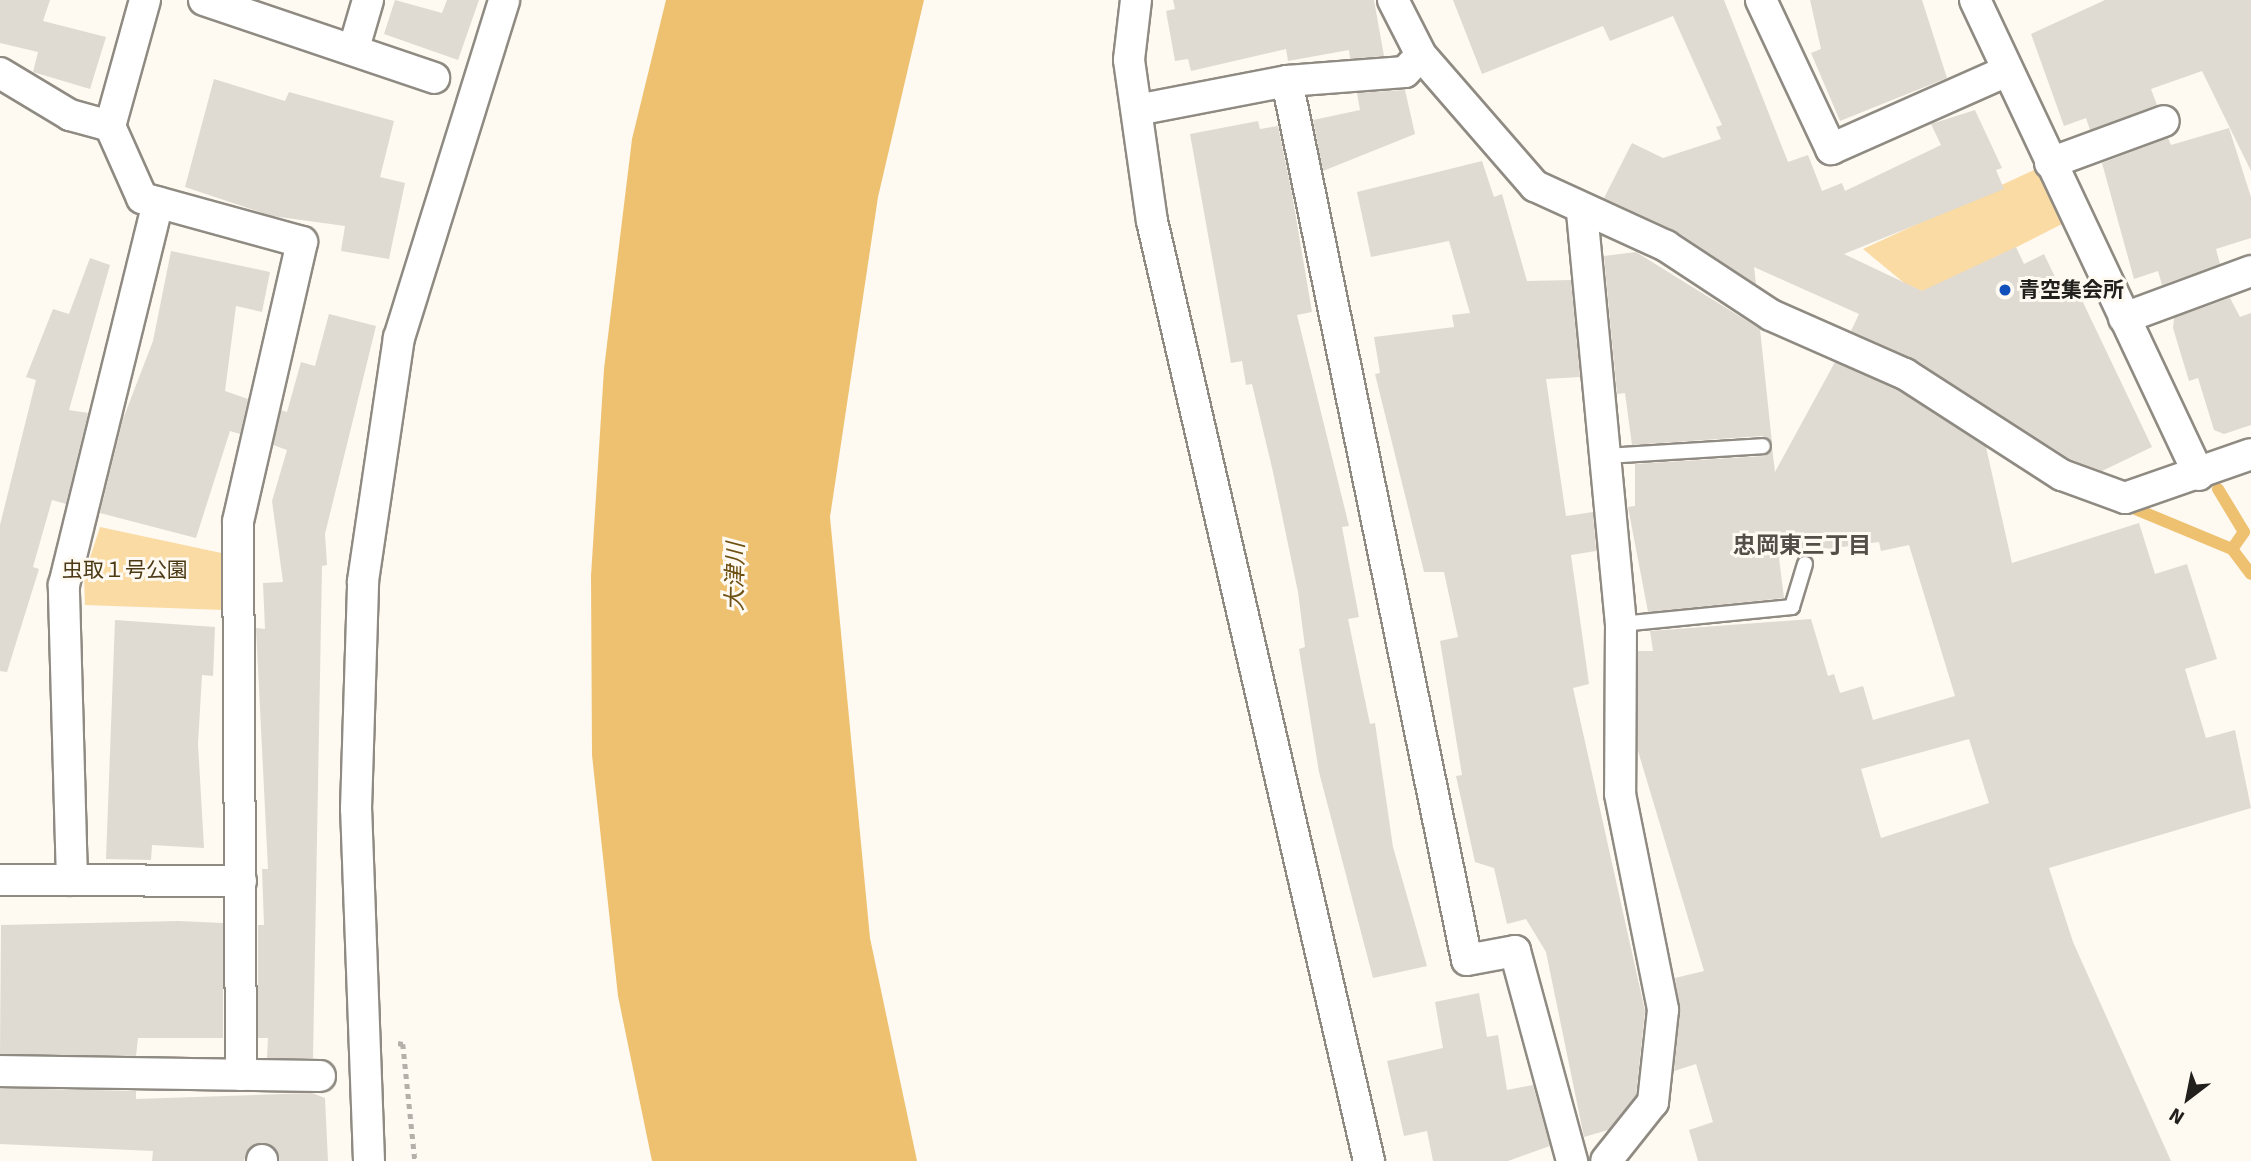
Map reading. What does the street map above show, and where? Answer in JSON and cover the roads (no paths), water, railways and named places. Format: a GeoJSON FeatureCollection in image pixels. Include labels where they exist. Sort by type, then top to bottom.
{"type":"FeatureCollection","features":[{"type":"Feature","properties":{"kind":"street"},"geometry":{"type":"LineString","coordinates":[[145,0],[110,126],[142,198],[302,242],[238,520],[241,1075]]}},
{"type":"Feature","properties":{"kind":"street"},"geometry":{"type":"LineString","coordinates":[[204,0],[354,48],[434,78]]}},
{"type":"Feature","properties":{"kind":"street"},"geometry":{"type":"LineString","coordinates":[[354,48],[368,0]]}},
{"type":"Feature","properties":{"kind":"street"},"geometry":{"type":"LineString","coordinates":[[369,1161],[356,809],[363,581],[399,338],[504,0]]}},
{"type":"Feature","properties":{"kind":"street"},"geometry":{"type":"LineString","coordinates":[[1136,0],[1129,60],[1155,235],[1369,1161]]}},
{"type":"Feature","properties":{"kind":"street"},"geometry":{"type":"LineString","coordinates":[[1393,0],[1421,55],[1535,186],[1582,212],[1666,246],[1771,315],[1905,374],[2063,475],[2125,498],[2199,475],[2251,454]]}},
{"type":"Feature","properties":{"kind":"street"},"geometry":{"type":"LineString","coordinates":[[1761,0],[1831,149],[2007,71]]}},
{"type":"Feature","properties":{"kind":"street"},"geometry":{"type":"LineString","coordinates":[[1982,2],[2007,71],[2199,475]]}},
{"type":"Feature","properties":{"kind":"street"},"geometry":{"type":"LineString","coordinates":[[1137,110],[1287,81],[1405,72],[1421,55]]}},
{"type":"Feature","properties":{"kind":"street"},"geometry":{"type":"LineString","coordinates":[[0,73],[70,115],[110,126]]}},
{"type":"Feature","properties":{"kind":"street"},"geometry":{"type":"LineString","coordinates":[[1287,81],[1467,960],[1515,951],[1572,1161]]}},
{"type":"Feature","properties":{"kind":"street"},"geometry":{"type":"LineString","coordinates":[[2050,163],[2164,121]]}},
{"type":"Feature","properties":{"kind":"street"},"geometry":{"type":"LineString","coordinates":[[72,880],[64,585],[158,202]]}},
{"type":"Feature","properties":{"kind":"street"},"geometry":{"type":"LineString","coordinates":[[1582,212],[1621,624],[1620,794],[1663,1010],[1653,1102],[1606,1161]]}},
{"type":"Feature","properties":{"kind":"street"},"geometry":{"type":"LineString","coordinates":[[2124,318],[2251,271]]}},
{"type":"Feature","properties":{"kind":"street"},"geometry":{"type":"LineString","coordinates":[[0,880],[241,881]]}},
{"type":"Feature","properties":{"kind":"street"},"geometry":{"type":"LineString","coordinates":[[0,1071],[320,1076]]}},
{"type":"Feature","properties":{"kind":"lane"},"geometry":{"type":"LineString","coordinates":[[1605,456],[1763,446]]}},
{"type":"Feature","properties":{"kind":"lane"},"geometry":{"type":"LineString","coordinates":[[1621,624],[1792,607],[1805,564]]}},
{"type":"Feature","properties":{"kind":"water","name":"大津川"},"geometry":{"type":"Polygon","coordinates":[[[666,0],[924,0],[878,197],[830,517],[870,938],[917,1161],[652,1161],[618,996],[592,755],[591,576],[604,369],[632,139],[666,0]]]}},
{"type":"Feature","properties":{"kind":"waterway"},"geometry":{"type":"LineString","coordinates":[[2218,489],[2244,532],[2232,549]]}},
{"type":"Feature","properties":{"kind":"waterway"},"geometry":{"type":"LineString","coordinates":[[2133,508],[2232,549],[2251,574]]}},
{"type":"Feature","properties":{"kind":"place","name":"青空集会所"},"geometry":{"type":"Point","coordinates":[2005,290]}},
{"type":"Feature","properties":{"kind":"district","name":"忠岡東三丁目"},"geometry":{"type":"Point","coordinates":[1802,546]}},
{"type":"Feature","properties":{"kind":"park label","name":"虫取１号公園"},"geometry":{"type":"Point","coordinates":[125,570]}}]}
